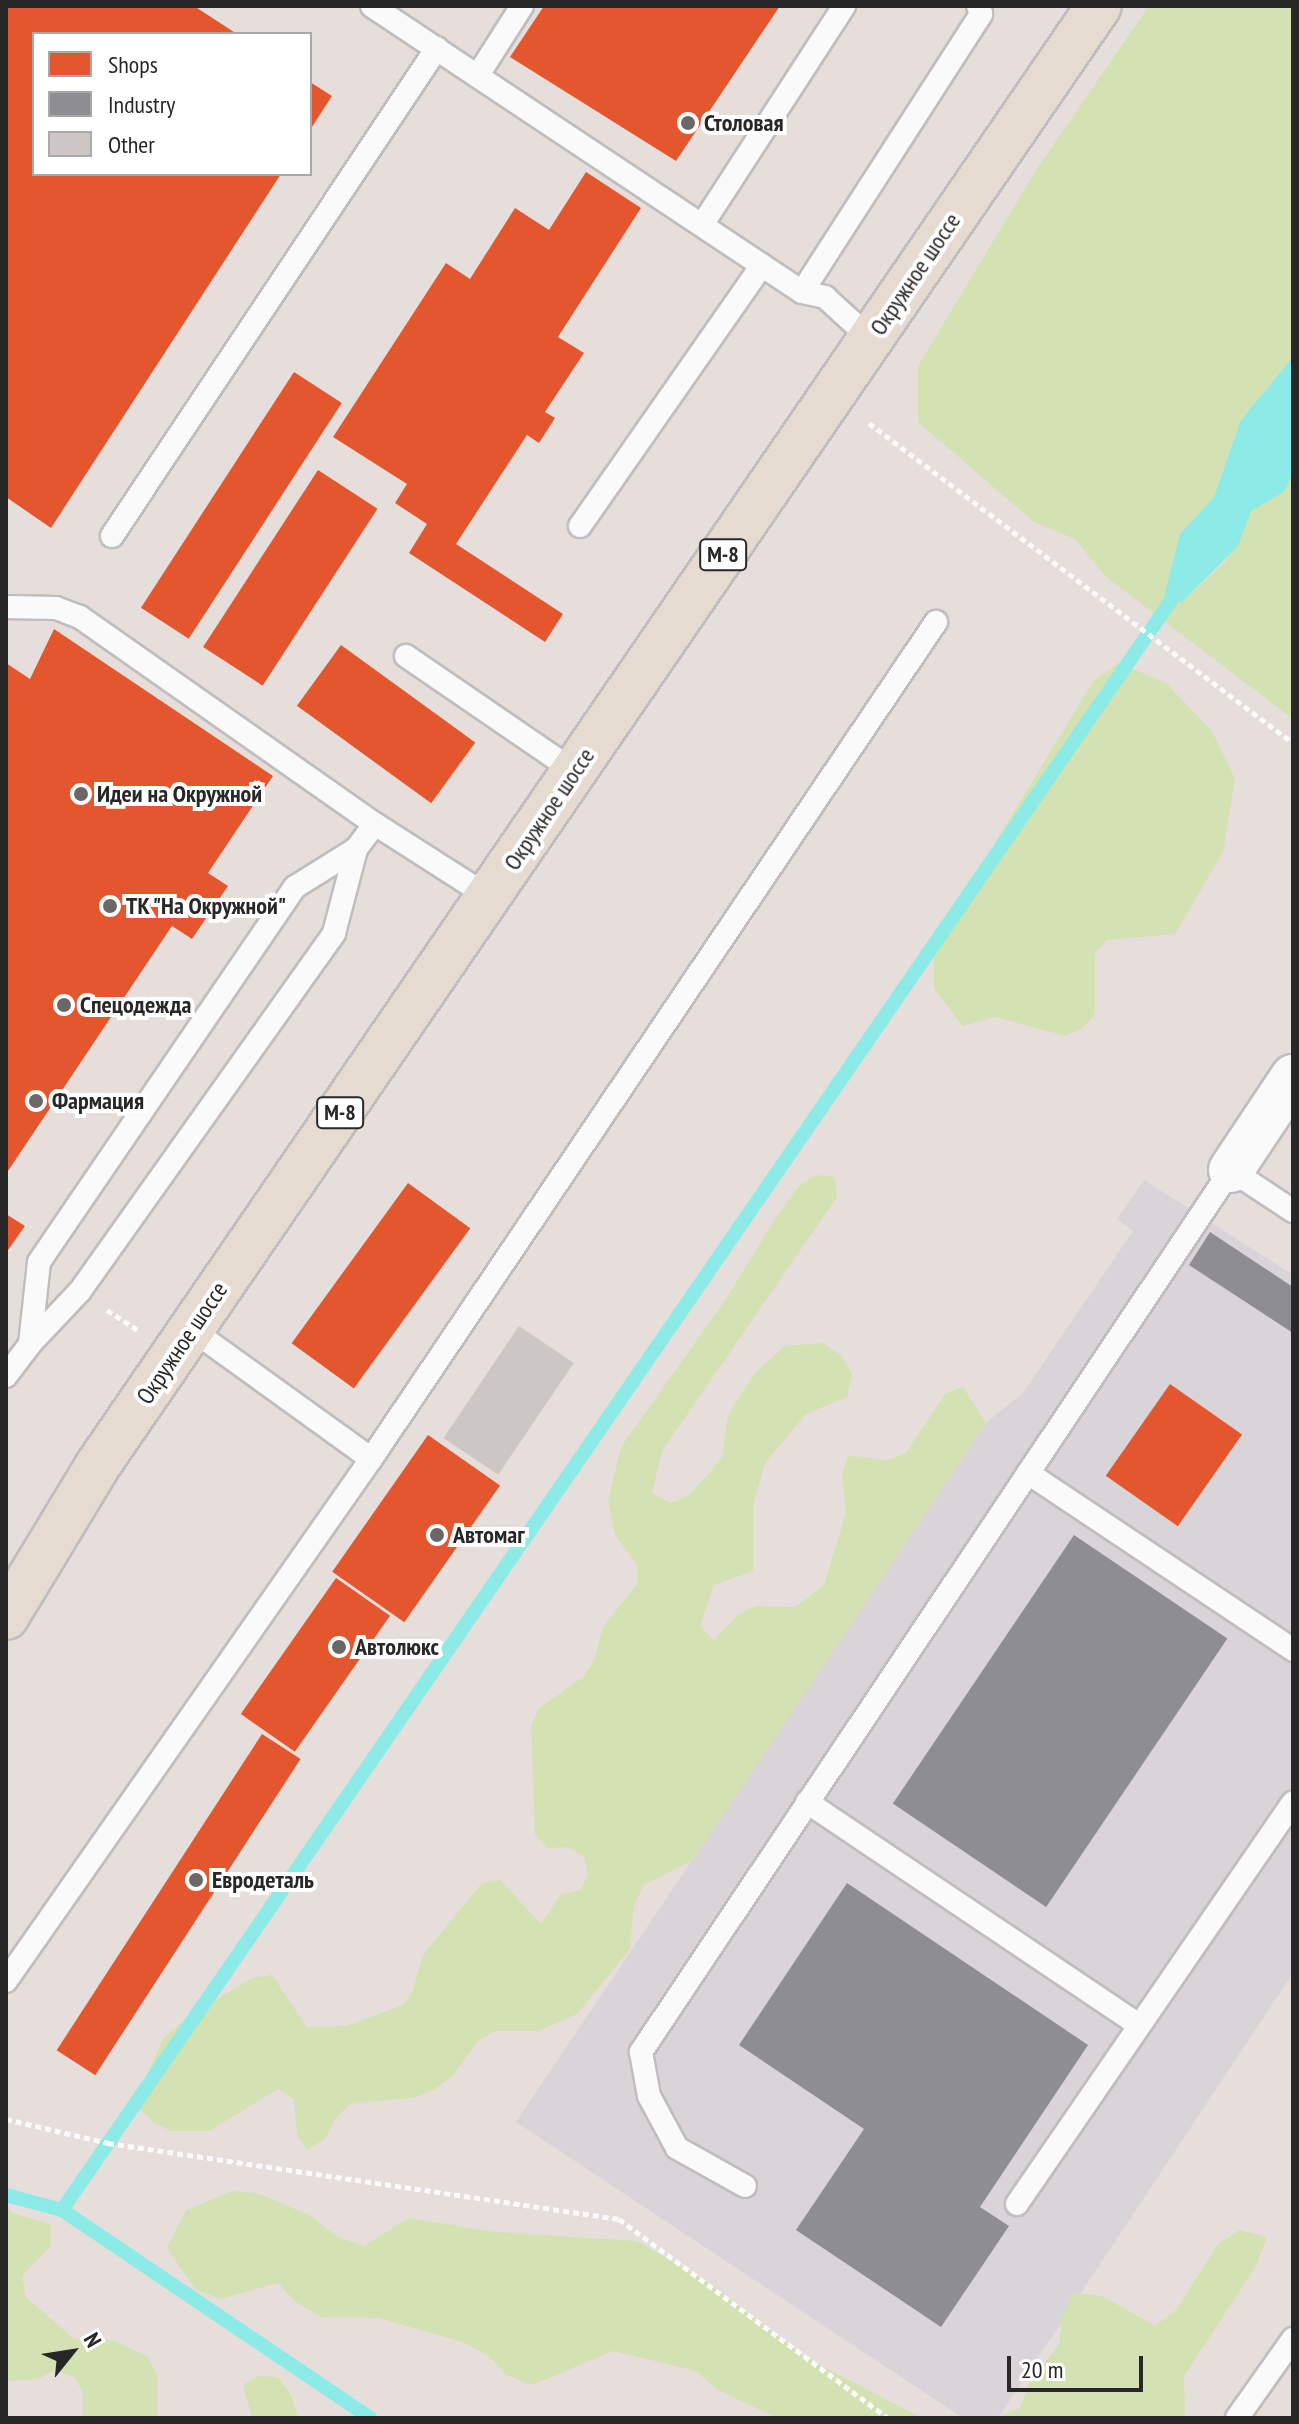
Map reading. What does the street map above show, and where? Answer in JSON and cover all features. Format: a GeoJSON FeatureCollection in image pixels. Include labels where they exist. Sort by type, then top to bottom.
{"type":"FeatureCollection","features":[{"type":"Feature","properties":{"kind":"main road","name":"Окружное шоссе"},"geometry":{"type":"LineString","coordinates":[[6,1617],[98,1465],[1099,6]]}},
{"type":"Feature","properties":{"kind":"street"},"geometry":{"type":"LineString","coordinates":[[1231,1170],[1293,1077]]}},
{"type":"Feature","properties":{"kind":"lane"},"geometry":{"type":"LineString","coordinates":[[372,6],[802,292],[825,297],[871,339]]}},
{"type":"Feature","properties":{"kind":"lane"},"geometry":{"type":"LineString","coordinates":[[478,75],[522,6]]}},
{"type":"Feature","properties":{"kind":"lane"},"geometry":{"type":"LineString","coordinates":[[702,225],[844,6]]}},
{"type":"Feature","properties":{"kind":"lane"},"geometry":{"type":"LineString","coordinates":[[802,292],[981,14],[978,6]]}},
{"type":"Feature","properties":{"kind":"lane"},"geometry":{"type":"LineString","coordinates":[[112,536],[437,48]]}},
{"type":"Feature","properties":{"kind":"lane"},"geometry":{"type":"LineString","coordinates":[[580,526],[762,265]]}},
{"type":"Feature","properties":{"kind":"lane"},"geometry":{"type":"LineString","coordinates":[[6,607],[56,608],[80,617],[375,824],[489,897]]}},
{"type":"Feature","properties":{"kind":"lane"},"geometry":{"type":"LineString","coordinates":[[6,1981],[371,1459],[936,622]]}},
{"type":"Feature","properties":{"kind":"lane"},"geometry":{"type":"LineString","coordinates":[[406,656],[574,771]]}},
{"type":"Feature","properties":{"kind":"lane"},"geometry":{"type":"LineString","coordinates":[[30,1344],[39,1262],[295,887],[356,849],[375,824]]}},
{"type":"Feature","properties":{"kind":"lane"},"geometry":{"type":"LineString","coordinates":[[6,1376],[30,1344],[80,1291],[334,933],[356,849]]}},
{"type":"Feature","properties":{"kind":"lane"},"geometry":{"type":"LineString","coordinates":[[745,2186],[677,2148],[649,2096],[641,2052],[1231,1170],[1293,1211]]}},
{"type":"Feature","properties":{"kind":"lane"},"geometry":{"type":"LineString","coordinates":[[191,1329],[371,1459]]}},
{"type":"Feature","properties":{"kind":"lane"},"geometry":{"type":"LineString","coordinates":[[1028,1473],[1293,1650]]}},
{"type":"Feature","properties":{"kind":"lane"},"geometry":{"type":"LineString","coordinates":[[807,1802],[1137,2024]]}},
{"type":"Feature","properties":{"kind":"lane"},"geometry":{"type":"LineString","coordinates":[[1017,2204],[1137,2024],[1293,1803]]}},
{"type":"Feature","properties":{"kind":"lane"},"geometry":{"type":"LineString","coordinates":[[1237,2418],[1293,2339]]}},
{"type":"Feature","properties":{"kind":"path"},"geometry":{"type":"LineString","coordinates":[[834,394],[889,440],[1132,618],[1293,743]]}},
{"type":"Feature","properties":{"kind":"path"},"geometry":{"type":"LineString","coordinates":[[6,2119],[108,2143],[619,2219],[888,2418]]}},
{"type":"Feature","properties":{"kind":"shaded area"},"geometry":{"type":"Polygon","coordinates":[[[1144,1180],[1293,1275],[1293,1973],[998,2418],[963,2418],[516,2122],[986,1423],[1023,1393],[1133,1231],[1117,1219],[1144,1180]]]}},
{"type":"Feature","properties":{"kind":"green space"},"geometry":{"type":"Polygon","coordinates":[[[1149,6],[1293,6],[1293,357],[1241,420],[1214,497],[1180,534],[1165,597],[1182,602],[1225,562],[1251,511],[1284,492],[1293,473],[1293,719],[1106,577],[1075,539],[1034,522],[918,422],[918,366],[1036,170],[1149,6]]]}},
{"type":"Feature","properties":{"kind":"green space"},"geometry":{"type":"Polygon","coordinates":[[[1119,663],[1166,683],[1212,731],[1235,779],[1223,852],[1175,934],[1107,940],[1095,953],[1095,1014],[1084,1027],[1066,1036],[995,1017],[963,1026],[934,989],[934,943],[1094,680],[1119,663]]]}},
{"type":"Feature","properties":{"kind":"green space"},"geometry":{"type":"Polygon","coordinates":[[[815,1175],[835,1177],[837,1197],[662,1451],[652,1493],[670,1503],[688,1496],[712,1470],[723,1455],[727,1418],[736,1402],[757,1371],[785,1346],[823,1343],[842,1356],[852,1375],[847,1397],[806,1414],[765,1463],[753,1506],[753,1571],[714,1585],[700,1626],[714,1640],[739,1614],[756,1606],[795,1607],[824,1585],[846,1513],[842,1475],[848,1456],[887,1460],[905,1454],[945,1394],[963,1387],[986,1423],[693,1860],[644,1885],[634,1905],[630,1949],[577,2014],[538,2031],[495,2031],[478,2041],[452,2077],[433,2090],[414,2098],[352,2103],[336,2117],[326,2138],[307,2150],[297,2135],[294,2099],[278,2089],[209,2131],[170,2131],[152,2121],[139,2107],[141,2089],[163,2039],[190,2015],[252,1978],[272,1975],[307,2027],[346,2026],[403,2005],[413,1990],[423,1955],[482,1883],[500,1880],[541,1924],[561,1894],[580,1890],[588,1875],[584,1857],[568,1847],[548,1848],[535,1835],[531,1726],[538,1709],[583,1677],[594,1661],[603,1627],[637,1584],[638,1566],[615,1535],[608,1501],[621,1447],[726,1299],[778,1214],[799,1186],[815,1175]]]}},
{"type":"Feature","properties":{"kind":"green space"},"geometry":{"type":"Polygon","coordinates":[[[233,2191],[260,2194],[313,2217],[337,2237],[364,2246],[409,2218],[495,2232],[637,2241],[712,2285],[804,2357],[922,2418],[777,2418],[716,2389],[696,2371],[613,2351],[532,2385],[506,2375],[489,2356],[465,2343],[379,2318],[321,2317],[296,2302],[278,2283],[221,2299],[195,2289],[167,2248],[186,2210],[233,2191]]]}},
{"type":"Feature","properties":{"kind":"green space"},"geometry":{"type":"Polygon","coordinates":[[[6,2204],[12,2213],[51,2224],[51,2246],[22,2276],[26,2297],[73,2338],[112,2340],[147,2356],[157,2375],[157,2418],[83,2418],[83,2392],[74,2377],[55,2370],[38,2379],[6,2381],[6,2204]]]}},
{"type":"Feature","properties":{"kind":"green space"},"geometry":{"type":"Polygon","coordinates":[[[1240,2230],[1267,2237],[1256,2266],[1184,2376],[1185,2418],[996,2418],[1020,2408],[1029,2384],[1059,2344],[1062,2316],[1075,2293],[1102,2296],[1155,2326],[1176,2310],[1218,2244],[1240,2230]]]}},
{"type":"Feature","properties":{"kind":"green space"},"geometry":{"type":"Polygon","coordinates":[[[258,2376],[278,2377],[291,2395],[298,2418],[252,2418],[243,2385],[258,2376]]]}},
{"type":"Feature","properties":{"kind":"water"},"geometry":{"type":"Polygon","coordinates":[[[1293,357],[1293,473],[1284,492],[1251,511],[1238,546],[1182,602],[1164,597],[1180,534],[1214,497],[1241,420],[1293,357]]]}},
{"type":"Feature","properties":{"kind":"building: Shops"},"geometry":{"type":"Polygon","coordinates":[[[6,6],[194,6],[234,32],[32,32],[32,176],[280,176],[51,528],[6,497],[6,6]]]}},
{"type":"Feature","properties":{"kind":"building: Shops"},"geometry":{"type":"Polygon","coordinates":[[[544,6],[780,6],[676,161],[510,57],[544,6]]]}},
{"type":"Feature","properties":{"kind":"building: Shops"},"geometry":{"type":"Polygon","coordinates":[[[312,83],[332,96],[312,127],[312,83]]]}},
{"type":"Feature","properties":{"kind":"building: Shops"},"geometry":{"type":"Polygon","coordinates":[[[586,172],[641,208],[558,337],[584,353],[545,412],[555,418],[539,443],[527,435],[456,544],[563,614],[545,642],[409,553],[427,524],[395,503],[407,484],[333,437],[446,263],[470,279],[515,208],[549,230],[586,172]]]}},
{"type":"Feature","properties":{"kind":"building: Shops"},"geometry":{"type":"Polygon","coordinates":[[[294,372],[342,403],[189,639],[141,608],[294,372]]]}},
{"type":"Feature","properties":{"kind":"building: Shops"},"geometry":{"type":"Polygon","coordinates":[[[318,470],[378,509],[263,686],[203,647],[318,470]]]}},
{"type":"Feature","properties":{"kind":"building: Shops","name":"ТК \"На Окружной\""},"geometry":{"type":"Polygon","coordinates":[[[54,629],[273,776],[208,873],[228,886],[192,939],[172,926],[6,1174],[6,663],[30,679],[54,629]]]}},
{"type":"Feature","properties":{"kind":"building: Shops"},"geometry":{"type":"Polygon","coordinates":[[[341,645],[475,743],[431,803],[297,706],[341,645]]]}},
{"type":"Feature","properties":{"kind":"building: Shops"},"geometry":{"type":"Polygon","coordinates":[[[408,1183],[470,1228],[354,1388],[292,1343],[408,1183]]]}},
{"type":"Feature","properties":{"kind":"building: Shops"},"geometry":{"type":"Polygon","coordinates":[[[6,1214],[25,1226],[6,1253],[6,1214]]]}},
{"type":"Feature","properties":{"kind":"building: Shops"},"geometry":{"type":"Polygon","coordinates":[[[1170,1384],[1242,1434],[1178,1526],[1106,1476],[1170,1384]]]}},
{"type":"Feature","properties":{"kind":"building: Shops"},"geometry":{"type":"Polygon","coordinates":[[[428,1435],[500,1485],[404,1622],[332,1572],[428,1435]]]}},
{"type":"Feature","properties":{"kind":"building: Shops"},"geometry":{"type":"Polygon","coordinates":[[[336,1578],[390,1616],[295,1752],[241,1714],[336,1578]]]}},
{"type":"Feature","properties":{"kind":"building: Shops"},"geometry":{"type":"Polygon","coordinates":[[[262,1734],[301,1759],[95,2075],[57,2050],[262,1734]]]}},
{"type":"Feature","properties":{"kind":"building: Industry"},"geometry":{"type":"Polygon","coordinates":[[[1210,1232],[1293,1287],[1293,1333],[1189,1265],[1210,1232]]]}},
{"type":"Feature","properties":{"kind":"building: Industry"},"geometry":{"type":"Polygon","coordinates":[[[1074,1535],[1227,1638],[1046,1907],[893,1804],[1074,1535]]]}},
{"type":"Feature","properties":{"kind":"building: Industry"},"geometry":{"type":"Polygon","coordinates":[[[847,1883],[1088,2045],[980,2207],[1009,2226],[941,2327],[796,2230],[864,2129],[739,2045],[847,1883]]]}},
{"type":"Feature","properties":{"kind":"building: Other"},"geometry":{"type":"Polygon","coordinates":[[[519,1326],[574,1363],[498,1475],[444,1438],[519,1326]]]}},
{"type":"Feature","properties":{"kind":"waterway"},"geometry":{"type":"LineString","coordinates":[[62,2210],[1183,583]]}},
{"type":"Feature","properties":{"kind":"waterway"},"geometry":{"type":"LineString","coordinates":[[6,2195],[62,2210],[370,2418]]}},
{"type":"Feature","properties":{"kind":"place","name":"Столовая"},"geometry":{"type":"Point","coordinates":[688,123]}},
{"type":"Feature","properties":{"kind":"place","name":"Идеи на Окружной"},"geometry":{"type":"Point","coordinates":[81,794]}},
{"type":"Feature","properties":{"kind":"place","name":"ТК \"На Окружной\""},"geometry":{"type":"Point","coordinates":[110,906]}},
{"type":"Feature","properties":{"kind":"place","name":"Спецодежда"},"geometry":{"type":"Point","coordinates":[64,1005]}},
{"type":"Feature","properties":{"kind":"place","name":"Фармация"},"geometry":{"type":"Point","coordinates":[36,1101]}},
{"type":"Feature","properties":{"kind":"place","name":"Автомаг"},"geometry":{"type":"Point","coordinates":[437,1535]}},
{"type":"Feature","properties":{"kind":"place","name":"Автолюкс"},"geometry":{"type":"Point","coordinates":[339,1647]}},
{"type":"Feature","properties":{"kind":"place","name":"Евродеталь"},"geometry":{"type":"Point","coordinates":[196,1880]}}]}
